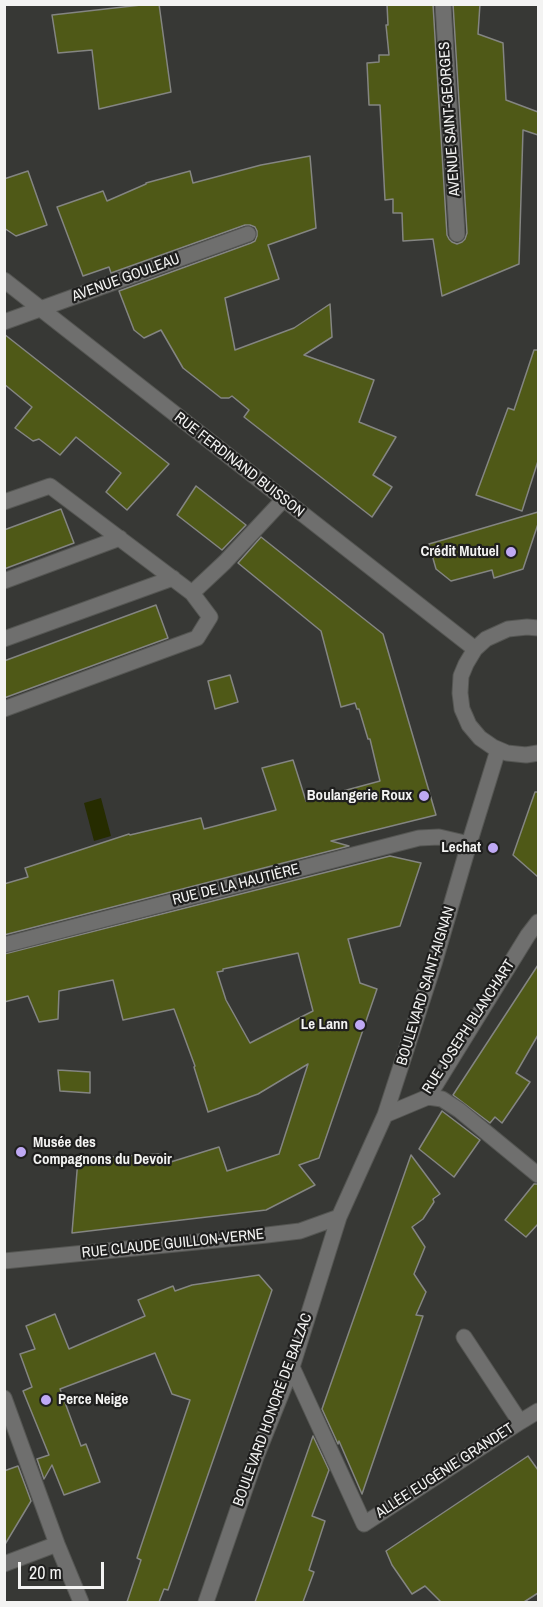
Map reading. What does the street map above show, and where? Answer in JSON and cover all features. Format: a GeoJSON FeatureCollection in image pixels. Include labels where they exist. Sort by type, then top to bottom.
{"type":"FeatureCollection","features":[{"type":"Feature","properties":{"kind":"street","name":"AVENUE SAINT-GEORGES"},"geometry":{"type":"LineString","coordinates":[[443,4],[457,234]]}},
{"type":"Feature","properties":{"kind":"street","name":"AVENUE GOULEAU"},"geometry":{"type":"LineString","coordinates":[[4,322],[248,234]]}},
{"type":"Feature","properties":{"kind":"street","name":"RUE FERDINAND BUISSON"},"geometry":{"type":"LineString","coordinates":[[4,280],[475,650]]}},
{"type":"Feature","properties":{"kind":"street"},"geometry":{"type":"LineString","coordinates":[[4,502],[50,486],[192,593],[210,617],[197,638],[4,709]]}},
{"type":"Feature","properties":{"kind":"street"},"geometry":{"type":"LineString","coordinates":[[192,593],[225,562],[283,500]]}},
{"type":"Feature","properties":{"kind":"street"},"geometry":{"type":"LineString","coordinates":[[4,581],[120,538]]}},
{"type":"Feature","properties":{"kind":"street"},"geometry":{"type":"LineString","coordinates":[[4,639],[173,578]]}},
{"type":"Feature","properties":{"kind":"street"},"geometry":{"type":"LineString","coordinates":[[538,628],[508,629],[486,639],[466,664],[460,693],[462,709],[469,725],[489,744],[498,750],[515,755],[538,753]]}},
{"type":"Feature","properties":{"kind":"street","name":"BOULEVARD SAINT-AIGNAN"},"geometry":{"type":"LineString","coordinates":[[339,1217],[385,1115],[434,964],[498,750]]}},
{"type":"Feature","properties":{"kind":"street","name":"RUE DE LA HAUTIÈRE"},"geometry":{"type":"LineString","coordinates":[[4,945],[419,838],[439,837],[469,844]]}},
{"type":"Feature","properties":{"kind":"street","name":"RUE JOSEPH BLANCHART"},"geometry":{"type":"LineString","coordinates":[[385,1115],[428,1096],[538,922]]}},
{"type":"Feature","properties":{"kind":"street"},"geometry":{"type":"LineString","coordinates":[[428,1096],[442,1099],[459,1110],[538,1174]]}},
{"type":"Feature","properties":{"kind":"street","name":"RUE CLAUDE GUILLON-VERNE"},"geometry":{"type":"LineString","coordinates":[[4,1261],[267,1236],[300,1231],[339,1217]]}},
{"type":"Feature","properties":{"kind":"street","name":"BOULEVARD HONORÉ DE BALZAC"},"geometry":{"type":"LineString","coordinates":[[206,1602],[256,1456],[292,1367],[339,1217]]}},
{"type":"Feature","properties":{"kind":"street","name":"ALLÉE EUGÉNIE GRANDET"},"geometry":{"type":"LineString","coordinates":[[464,1337],[520,1422]]}},
{"type":"Feature","properties":{"kind":"street","name":"ALLÉE EUGÉNIE GRANDET"},"geometry":{"type":"LineString","coordinates":[[292,1367],[364,1524],[538,1411]]}},
{"type":"Feature","properties":{"kind":"street"},"geometry":{"type":"LineString","coordinates":[[4,1398],[57,1544],[81,1602]]}},
{"type":"Feature","properties":{"kind":"street"},"geometry":{"type":"LineString","coordinates":[[4,1564],[57,1544]]}},
{"type":"Feature","properties":{"kind":"shaded area"},"geometry":{"type":"Polygon","coordinates":[[[101,798],[111,836],[94,841],[84,803],[101,798]]]}},
{"type":"Feature","properties":{"kind":"building"},"geometry":{"type":"Polygon","coordinates":[[[159,4],[171,92],[99,109],[92,50],[58,53],[52,15],[159,4]]]}},
{"type":"Feature","properties":{"kind":"building"},"geometry":{"type":"Polygon","coordinates":[[[387,4],[433,4],[447,235],[452,242],[457,244],[462,242],[467,233],[453,4],[480,4],[478,34],[503,43],[506,100],[538,112],[538,135],[523,130],[519,264],[442,296],[433,239],[403,241],[402,213],[393,213],[393,199],[385,200],[380,105],[369,105],[367,63],[379,62],[379,55],[389,55],[386,25],[388,25],[387,4]]]}},
{"type":"Feature","properties":{"kind":"building"},"geometry":{"type":"Polygon","coordinates":[[[310,156],[316,228],[268,245],[279,279],[225,298],[235,350],[294,328],[330,304],[332,337],[304,355],[374,380],[359,422],[396,437],[373,475],[392,487],[372,517],[244,417],[249,410],[232,396],[221,398],[183,368],[161,330],[144,338],[134,330],[119,291],[251,243],[257,236],[255,227],[245,225],[111,273],[109,267],[83,276],[57,207],[103,191],[107,201],[146,183],[190,171],[193,183],[261,165],[310,156]]]}},
{"type":"Feature","properties":{"kind":"building"},"geometry":{"type":"Polygon","coordinates":[[[28,171],[47,225],[16,236],[4,228],[4,179],[28,171]]]}},
{"type":"Feature","properties":{"kind":"building"},"geometry":{"type":"Polygon","coordinates":[[[4,334],[169,464],[127,510],[106,492],[121,473],[76,437],[60,455],[39,439],[33,441],[15,428],[32,407],[4,384],[4,334]]]}},
{"type":"Feature","properties":{"kind":"building"},"geometry":{"type":"Polygon","coordinates":[[[534,350],[538,350],[538,461],[522,511],[476,495],[508,408],[514,410],[534,350]]]}},
{"type":"Feature","properties":{"kind":"building"},"geometry":{"type":"Polygon","coordinates":[[[196,486],[246,525],[222,550],[177,515],[196,486]]]}},
{"type":"Feature","properties":{"kind":"building"},"geometry":{"type":"Polygon","coordinates":[[[61,509],[74,543],[4,569],[4,530],[61,509]]]}},
{"type":"Feature","properties":{"kind":"building"},"geometry":{"type":"Polygon","coordinates":[[[538,512],[538,524],[523,569],[494,578],[492,570],[451,581],[436,569],[429,544],[538,512]]]}},
{"type":"Feature","properties":{"kind":"building"},"geometry":{"type":"Polygon","coordinates":[[[261,537],[383,634],[436,815],[331,841],[349,846],[4,935],[4,884],[28,877],[25,868],[129,834],[201,818],[204,829],[276,810],[262,768],[293,760],[306,801],[380,781],[370,739],[368,739],[359,709],[355,703],[341,707],[321,631],[238,563],[261,537]]]}},
{"type":"Feature","properties":{"kind":"building"},"geometry":{"type":"Polygon","coordinates":[[[156,605],[168,638],[4,698],[4,661],[156,605]]]}},
{"type":"Feature","properties":{"kind":"building"},"geometry":{"type":"Polygon","coordinates":[[[230,675],[238,702],[215,709],[208,681],[230,675]]]}},
{"type":"Feature","properties":{"kind":"building"},"geometry":{"type":"Polygon","coordinates":[[[535,792],[538,792],[538,877],[513,855],[535,792]]]}},
{"type":"Feature","properties":{"kind":"building"},"geometry":{"type":"Polygon","coordinates":[[[390,856],[421,863],[400,926],[348,939],[360,983],[377,989],[319,1158],[299,1165],[315,1185],[266,1210],[72,1233],[78,1159],[159,1154],[161,1165],[219,1147],[227,1171],[279,1154],[308,1064],[258,1094],[208,1112],[195,1066],[174,1009],[123,1020],[113,980],[59,991],[58,1019],[39,1022],[28,996],[4,1002],[4,954],[390,856]],[[298,953],[217,972],[226,1000],[250,1043],[313,1011],[298,953]]]}},
{"type":"Feature","properties":{"kind":"building"},"geometry":{"type":"Polygon","coordinates":[[[538,965],[538,1035],[516,1073],[530,1082],[502,1123],[495,1117],[490,1123],[453,1095],[538,965]]]}},
{"type":"Feature","properties":{"kind":"building"},"geometry":{"type":"Polygon","coordinates":[[[58,1070],[90,1072],[90,1093],[60,1091],[58,1070]]]}},
{"type":"Feature","properties":{"kind":"building"},"geometry":{"type":"Polygon","coordinates":[[[442,1111],[480,1140],[454,1177],[419,1149],[442,1111]]]}},
{"type":"Feature","properties":{"kind":"building"},"geometry":{"type":"Polygon","coordinates":[[[411,1155],[440,1194],[433,1199],[434,1202],[423,1219],[412,1227],[425,1247],[414,1274],[426,1292],[416,1315],[423,1316],[362,1494],[322,1409],[411,1155]]]}},
{"type":"Feature","properties":{"kind":"building"},"geometry":{"type":"Polygon","coordinates":[[[534,1184],[538,1184],[538,1224],[526,1237],[505,1220],[534,1184]]]}},
{"type":"Feature","properties":{"kind":"building"},"geometry":{"type":"Polygon","coordinates":[[[259,1275],[272,1290],[168,1590],[164,1589],[159,1602],[127,1602],[141,1560],[137,1558],[190,1400],[172,1394],[155,1353],[60,1389],[81,1446],[86,1444],[100,1482],[64,1495],[52,1465],[44,1479],[37,1459],[49,1455],[23,1391],[32,1387],[20,1354],[35,1349],[26,1326],[55,1314],[69,1349],[145,1316],[138,1300],[173,1286],[175,1291],[192,1285],[259,1275]]]}},
{"type":"Feature","properties":{"kind":"building"},"geometry":{"type":"Polygon","coordinates":[[[313,1436],[329,1470],[312,1516],[325,1521],[309,1570],[314,1572],[303,1602],[255,1602],[313,1436]]]}},
{"type":"Feature","properties":{"kind":"building"},"geometry":{"type":"Polygon","coordinates":[[[528,1456],[538,1470],[538,1593],[524,1602],[441,1602],[425,1586],[412,1594],[392,1565],[386,1551],[528,1456]]]}},
{"type":"Feature","properties":{"kind":"building"},"geometry":{"type":"Polygon","coordinates":[[[18,1466],[31,1501],[4,1546],[4,1471],[18,1466]]]}},
{"type":"Feature","properties":{"kind":"place","name":"Crédit Mutuel"},"geometry":{"type":"Point","coordinates":[511,552]}},
{"type":"Feature","properties":{"kind":"place","name":"Boulangerie Roux"},"geometry":{"type":"Point","coordinates":[424,796]}},
{"type":"Feature","properties":{"kind":"place","name":"Lechat"},"geometry":{"type":"Point","coordinates":[493,848]}},
{"type":"Feature","properties":{"kind":"place","name":"Le Lann"},"geometry":{"type":"Point","coordinates":[360,1025]}},
{"type":"Feature","properties":{"kind":"place","name":"Musée des Compagnons du Devoir"},"geometry":{"type":"Point","coordinates":[21,1152]}},
{"type":"Feature","properties":{"kind":"place","name":"Perce Neige"},"geometry":{"type":"Point","coordinates":[46,1400]}}]}
